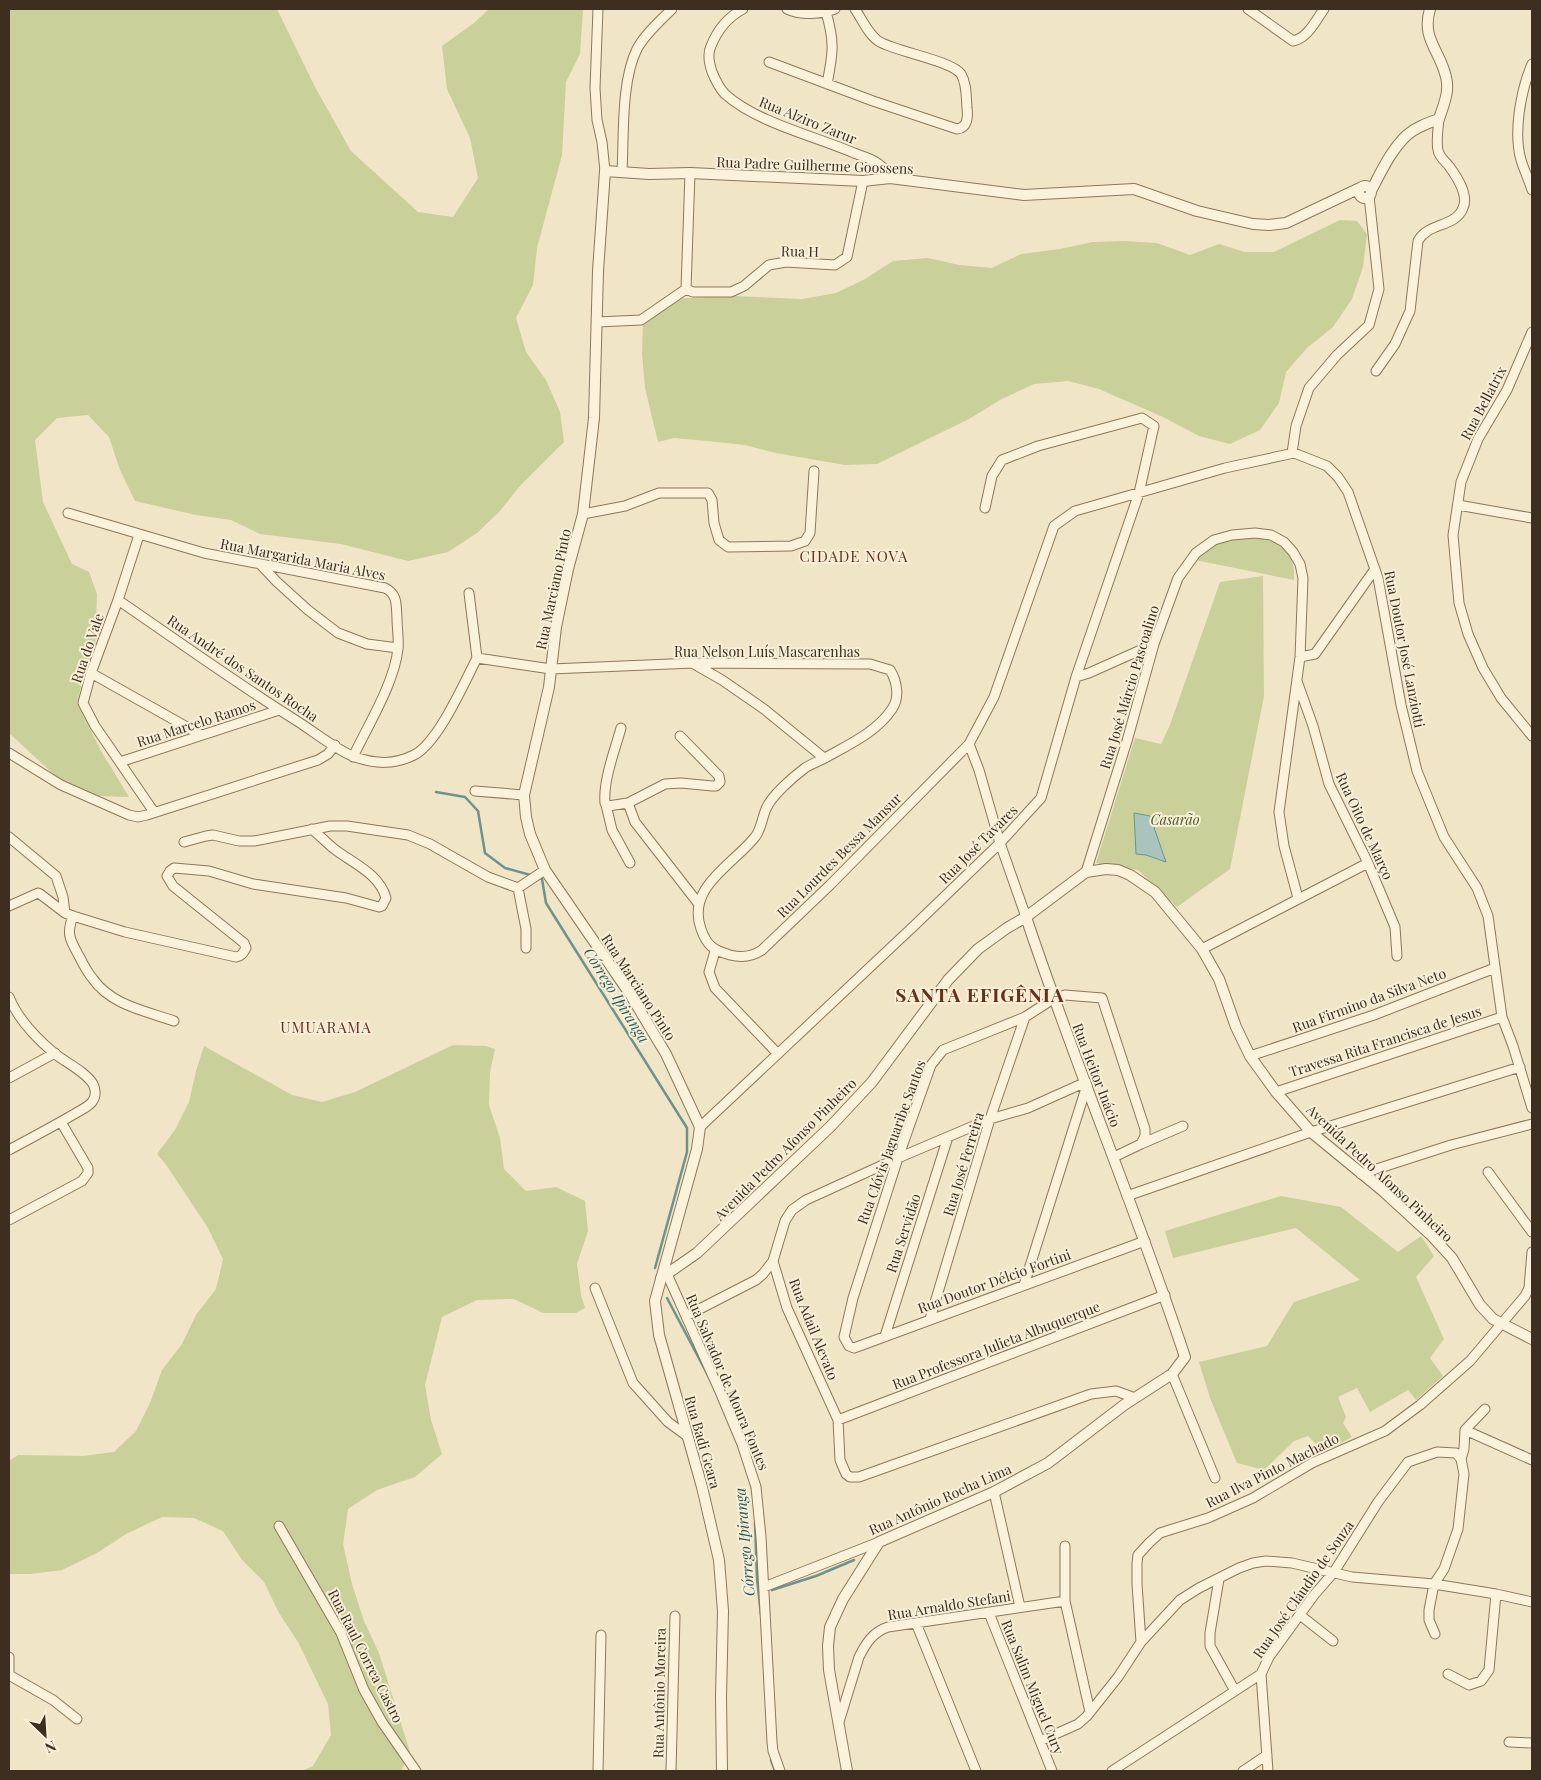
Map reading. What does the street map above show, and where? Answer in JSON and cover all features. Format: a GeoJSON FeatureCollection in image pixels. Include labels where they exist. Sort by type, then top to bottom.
{"type":"FeatureCollection","features":[{"type":"Feature","properties":{"kind":"street","name":"Rua Marciano Pinto"},"geometry":{"type":"LineString","coordinates":[[598,9],[595,88],[604,171],[594,418],[583,514],[568,569],[556,627],[548,687],[524,795],[526,817],[543,871],[630,994],[661,1045],[700,1127]]}},
{"type":"Feature","properties":{"kind":"street"},"geometry":{"type":"LineString","coordinates":[[622,171],[624,114],[629,72],[637,49],[650,31],[672,9]]}},
{"type":"Feature","properties":{"kind":"street","name":"Rua Alziro Zarur"},"geometry":{"type":"LineString","coordinates":[[743,9],[735,13],[723,26],[708,51],[709,65],[714,79],[724,94],[744,108],[789,129],[881,165],[890,178]]}},
{"type":"Feature","properties":{"kind":"street"},"geometry":{"type":"LineString","coordinates":[[787,9],[805,13],[826,12],[835,9]]}},
{"type":"Feature","properties":{"kind":"street"},"geometry":{"type":"LineString","coordinates":[[769,62],[958,129],[966,125],[968,117],[965,83],[956,69],[879,42],[873,37],[855,9]]}},
{"type":"Feature","properties":{"kind":"street"},"geometry":{"type":"LineString","coordinates":[[1248,9],[1293,41],[1300,40],[1305,35],[1324,9]]}},
{"type":"Feature","properties":{"kind":"street"},"geometry":{"type":"LineString","coordinates":[[1376,371],[1395,344],[1410,311],[1418,242],[1421,236],[1433,227],[1453,220],[1462,212],[1464,206],[1463,191],[1438,151],[1438,119],[1447,96],[1447,77],[1428,33],[1430,9]]}},
{"type":"Feature","properties":{"kind":"street"},"geometry":{"type":"LineString","coordinates":[[826,12],[832,34],[833,51],[827,84]]}},
{"type":"Feature","properties":{"kind":"street"},"geometry":{"type":"LineString","coordinates":[[1532,64],[1525,80],[1528,87],[1517,128],[1520,159],[1532,190]]}},
{"type":"Feature","properties":{"kind":"street"},"geometry":{"type":"LineString","coordinates":[[969,744],[994,697],[1054,526],[1075,511],[1225,468],[1292,453],[1296,426],[1309,388],[1337,356],[1369,325],[1379,289],[1370,211],[1365,192],[1408,134],[1438,119]]}},
{"type":"Feature","properties":{"kind":"street","name":"Rua Padre Guilherme Goossens"},"geometry":{"type":"LineString","coordinates":[[604,171],[863,181],[890,178],[1024,195],[1134,189],[1197,211],[1253,224],[1286,222],[1342,195],[1365,192]]}},
{"type":"Feature","properties":{"kind":"street"},"geometry":{"type":"LineString","coordinates":[[597,322],[641,320],[686,289],[690,173]]}},
{"type":"Feature","properties":{"kind":"street","name":"Rua H"},"geometry":{"type":"LineString","coordinates":[[686,289],[692,292],[731,292],[744,286],[769,265],[786,262],[835,265],[847,258],[863,181]]}},
{"type":"Feature","properties":{"kind":"street","name":"Rua Bellatrix"},"geometry":{"type":"LineString","coordinates":[[1532,332],[1507,390],[1478,438],[1461,482],[1454,535],[1459,603],[1468,634],[1483,668],[1501,698],[1532,736]]}},
{"type":"Feature","properties":{"kind":"street","name":"Rua José Tavares"},"geometry":{"type":"LineString","coordinates":[[700,1127],[1000,843],[1041,798],[1076,678],[1139,493],[1154,426],[1142,418],[1038,446],[1002,460],[992,476],[985,508]]}},
{"type":"Feature","properties":{"kind":"street","name":"Rua Doutor José Lanziotti"},"geometry":{"type":"LineString","coordinates":[[1292,453],[1327,466],[1338,477],[1348,492],[1378,578],[1401,705],[1417,771],[1444,837],[1477,888],[1488,916],[1502,1017],[1532,1108]]}},
{"type":"Feature","properties":{"kind":"street"},"geometry":{"type":"LineString","coordinates":[[583,514],[625,506],[659,493],[708,493],[712,500],[714,523],[719,540],[728,547],[791,546],[805,541],[810,533],[814,471]]}},
{"type":"Feature","properties":{"kind":"street"},"geometry":{"type":"LineString","coordinates":[[1458,505],[1532,518]]}},
{"type":"Feature","properties":{"kind":"street","name":"Rua Margarida Maria Alves"},"geometry":{"type":"LineString","coordinates":[[68,513],[204,553],[391,590],[396,600],[398,648],[395,664],[389,681],[353,757]]}},
{"type":"Feature","properties":{"kind":"street","name":"Rua José Márcio Pascoalino"},"geometry":{"type":"LineString","coordinates":[[1086,872],[1127,741],[1154,644],[1178,578],[1196,553],[1214,540],[1232,534],[1255,533],[1271,535],[1284,542],[1300,564],[1303,578],[1300,657],[1279,812],[1284,846],[1298,898]]}},
{"type":"Feature","properties":{"kind":"street","name":"Rua do Vale"},"geometry":{"type":"LineString","coordinates":[[139,535],[118,600],[91,673],[84,701],[85,708],[94,726],[154,812]]}},
{"type":"Feature","properties":{"kind":"street"},"geometry":{"type":"LineString","coordinates":[[261,565],[308,610],[338,633],[367,644],[398,648]]}},
{"type":"Feature","properties":{"kind":"street"},"geometry":{"type":"LineString","coordinates":[[1300,657],[1315,654],[1375,569]]}},
{"type":"Feature","properties":{"kind":"street"},"geometry":{"type":"LineString","coordinates":[[469,592],[477,658]]}},
{"type":"Feature","properties":{"kind":"street","name":"Rua André dos Santos Rocha"},"geometry":{"type":"LineString","coordinates":[[118,600],[353,757],[375,763],[396,762],[415,754],[429,743],[441,725],[477,658]]}},
{"type":"Feature","properties":{"kind":"street"},"geometry":{"type":"LineString","coordinates":[[1076,678],[1154,644]]}},
{"type":"Feature","properties":{"kind":"street","name":"Rua Nelson Luís Mascarenhas"},"geometry":{"type":"LineString","coordinates":[[477,658],[550,669],[694,664],[870,664],[890,670],[895,678],[897,689],[894,708],[878,726],[806,767],[775,796],[766,807],[755,837],[706,887],[698,903]]}},
{"type":"Feature","properties":{"kind":"street"},"geometry":{"type":"LineString","coordinates":[[694,664],[722,680],[764,709],[824,758]]}},
{"type":"Feature","properties":{"kind":"street"},"geometry":{"type":"LineString","coordinates":[[91,673],[201,735]]}},
{"type":"Feature","properties":{"kind":"street","name":"Rua Oito de Março"},"geometry":{"type":"LineString","coordinates":[[1296,680],[1314,726],[1329,784],[1368,863],[1395,927],[1397,956]]}},
{"type":"Feature","properties":{"kind":"street","name":"Rua Marcelo Ramos"},"geometry":{"type":"LineString","coordinates":[[120,762],[280,710]]}},
{"type":"Feature","properties":{"kind":"street"},"geometry":{"type":"LineString","coordinates":[[621,728],[604,795],[612,830],[630,864]]}},
{"type":"Feature","properties":{"kind":"street"},"geometry":{"type":"LineString","coordinates":[[606,805],[628,803],[666,784],[681,783],[712,786],[720,782],[719,776],[680,736]]}},
{"type":"Feature","properties":{"kind":"street","name":"Rua Heitor Inácio"},"geometry":{"type":"LineString","coordinates":[[969,744],[979,770],[1000,843],[1053,999],[1165,1295],[1185,1357]]}},
{"type":"Feature","properties":{"kind":"street","name":"Rua Lourdes Bessa Mansur"},"geometry":{"type":"LineString","coordinates":[[715,951],[738,957],[748,957],[762,950],[830,885],[969,744]]}},
{"type":"Feature","properties":{"kind":"street"},"geometry":{"type":"LineString","coordinates":[[9,753],[62,785],[129,815],[138,817],[318,760],[328,754],[335,745]]}},
{"type":"Feature","properties":{"kind":"street"},"geometry":{"type":"LineString","coordinates":[[475,791],[524,795]]}},
{"type":"Feature","properties":{"kind":"street"},"geometry":{"type":"LineString","coordinates":[[628,803],[634,822],[698,903],[697,920],[715,951],[709,972],[715,988],[778,1054]]}},
{"type":"Feature","properties":{"kind":"street"},"geometry":{"type":"LineString","coordinates":[[184,842],[213,835],[239,841],[254,841],[330,826],[347,826],[408,834],[430,844],[488,877],[518,888]]}},
{"type":"Feature","properties":{"kind":"street"},"geometry":{"type":"LineString","coordinates":[[9,906],[38,894],[69,914],[125,932],[236,957],[243,954],[246,948],[244,943],[173,886],[167,876],[174,868],[209,871],[253,884],[346,898],[379,907],[382,906],[386,898],[381,886],[366,870],[334,848],[312,829]]}},
{"type":"Feature","properties":{"kind":"street"},"geometry":{"type":"LineString","coordinates":[[9,837],[56,876],[69,914],[70,940],[100,988],[116,1000],[174,1021]]}},
{"type":"Feature","properties":{"kind":"street"},"geometry":{"type":"LineString","coordinates":[[1202,949],[1368,863]]}},
{"type":"Feature","properties":{"kind":"street","name":"Avenida Pedro Afonso Pinheiro"},"geometry":{"type":"LineString","coordinates":[[664,1276],[697,1253],[831,1126],[872,1082],[948,980],[978,949],[1026,917],[1086,872],[1106,869],[1130,874],[1155,892],[1202,949],[1219,979],[1236,1027],[1250,1056],[1276,1092],[1311,1132],[1383,1191],[1431,1235],[1452,1258],[1480,1305],[1494,1319],[1532,1339]]}},
{"type":"Feature","properties":{"kind":"street"},"geometry":{"type":"LineString","coordinates":[[518,888],[543,871]]}},
{"type":"Feature","properties":{"kind":"street"},"geometry":{"type":"LineString","coordinates":[[518,888],[526,929],[526,948]]}},
{"type":"Feature","properties":{"kind":"street","name":"Rua Firmino da Silva Neto"},"geometry":{"type":"LineString","coordinates":[[1250,1056],[1374,1015],[1495,968]]}},
{"type":"Feature","properties":{"kind":"street","name":"Rua Clóvis Jaguaribe Santos"},"geometry":{"type":"LineString","coordinates":[[854,1348],[849,1346],[844,1337],[846,1323],[898,1158],[931,1065],[943,1050],[1025,1017],[1053,999],[1065,995],[1102,998],[1145,1129],[1145,1136],[1141,1144]]}},
{"type":"Feature","properties":{"kind":"street"},"geometry":{"type":"LineString","coordinates":[[9,1150],[91,1104],[96,1091],[93,1083],[54,1053],[31,1031],[10,1002]]}},
{"type":"Feature","properties":{"kind":"street","name":"Rua José Ferreira"},"geometry":{"type":"LineString","coordinates":[[930,1319],[990,1119],[1025,1017]]}},
{"type":"Feature","properties":{"kind":"street","name":"Travessa Rita Francisca de Jesus"},"geometry":{"type":"LineString","coordinates":[[1276,1092],[1502,1017]]}},
{"type":"Feature","properties":{"kind":"street"},"geometry":{"type":"LineString","coordinates":[[9,1078],[54,1053]]}},
{"type":"Feature","properties":{"kind":"street"},"geometry":{"type":"LineString","coordinates":[[1127,1196],[1311,1132],[1520,1067]]}},
{"type":"Feature","properties":{"kind":"street"},"geometry":{"type":"LineString","coordinates":[[686,1316],[756,1280],[763,1274],[773,1261],[784,1221],[792,1210],[806,1200],[990,1119],[1028,1108],[1086,1084]]}},
{"type":"Feature","properties":{"kind":"street"},"geometry":{"type":"LineString","coordinates":[[1024,1285],[1086,1084]]}},
{"type":"Feature","properties":{"kind":"street"},"geometry":{"type":"LineString","coordinates":[[9,1220],[82,1182],[88,1173],[88,1168],[61,1122]]}},
{"type":"Feature","properties":{"kind":"street"},"geometry":{"type":"LineString","coordinates":[[1361,1174],[1451,1145],[1532,1124]]}},
{"type":"Feature","properties":{"kind":"street"},"geometry":{"type":"LineString","coordinates":[[1114,1157],[1183,1126]]}},
{"type":"Feature","properties":{"kind":"street","name":"Rua Badi Geara"},"geometry":{"type":"LineString","coordinates":[[700,1127],[697,1149],[664,1276],[654,1301],[656,1318],[702,1487],[719,1560],[722,1611],[722,1771]]}},
{"type":"Feature","properties":{"kind":"street","name":"Rua Servidão"},"geometry":{"type":"LineString","coordinates":[[884,1336],[948,1137]]}},
{"type":"Feature","properties":{"kind":"street"},"geometry":{"type":"LineString","coordinates":[[1488,1172],[1532,1232]]}},
{"type":"Feature","properties":{"kind":"street","name":"Rua Doutor Délcio Fortini"},"geometry":{"type":"LineString","coordinates":[[854,1348],[1145,1241]]}},
{"type":"Feature","properties":{"kind":"street"},"geometry":{"type":"LineString","coordinates":[[1502,1324],[1525,1296],[1529,1288],[1532,1252]]}},
{"type":"Feature","properties":{"kind":"street","name":"Rua Adail Alevato"},"geometry":{"type":"LineString","coordinates":[[773,1261],[787,1308],[838,1420],[840,1460],[846,1474],[850,1477],[859,1477],[1091,1394],[1116,1391],[1135,1398]]}},
{"type":"Feature","properties":{"kind":"street","name":"Rua Salvador de Moura Fontes"},"geometry":{"type":"LineString","coordinates":[[664,1276],[686,1316],[721,1394],[756,1487],[761,1538],[772,1742],[780,1771]]}},
{"type":"Feature","properties":{"kind":"street"},"geometry":{"type":"LineString","coordinates":[[595,1288],[633,1383],[668,1422],[687,1436]]}},
{"type":"Feature","properties":{"kind":"street","name":"Rua Professora Julieta Albuquerque"},"geometry":{"type":"LineString","coordinates":[[838,1420],[1165,1295]]}},
{"type":"Feature","properties":{"kind":"street","name":"Rua Ilva Pinto Machado"},"geometry":{"type":"LineString","coordinates":[[1141,1642],[1137,1563],[1138,1555],[1149,1542],[1160,1534],[1208,1518],[1253,1498],[1312,1463],[1385,1431],[1420,1405],[1470,1361],[1502,1324]]}},
{"type":"Feature","properties":{"kind":"street","name":"Rua Antônio Rocha Lima"},"geometry":{"type":"LineString","coordinates":[[764,1587],[879,1542],[994,1492],[1048,1463],[1135,1398],[1172,1374],[1185,1357]]}},
{"type":"Feature","properties":{"kind":"street"},"geometry":{"type":"LineString","coordinates":[[1172,1374],[1215,1478]]}},
{"type":"Feature","properties":{"kind":"street"},"geometry":{"type":"LineString","coordinates":[[1435,1634],[1429,1610],[1434,1584],[1444,1569],[1458,1529],[1464,1474],[1458,1456],[1464,1449],[1465,1430],[1485,1409]]}},
{"type":"Feature","properties":{"kind":"street"},"geometry":{"type":"LineString","coordinates":[[1465,1430],[1532,1460]]}},
{"type":"Feature","properties":{"kind":"street","name":"Rua José Cláudio de Souza"},"geometry":{"type":"LineString","coordinates":[[1261,1674],[1269,1657],[1334,1572],[1378,1502],[1408,1462],[1437,1452],[1458,1456]]}},
{"type":"Feature","properties":{"kind":"street"},"geometry":{"type":"LineString","coordinates":[[994,1492],[1020,1607]]}},
{"type":"Feature","properties":{"kind":"street","name":"Rua Raul Correa Castro"},"geometry":{"type":"LineString","coordinates":[[279,1526],[341,1633],[364,1690],[382,1722],[416,1771]]}},
{"type":"Feature","properties":{"kind":"street"},"geometry":{"type":"LineString","coordinates":[[848,1771],[829,1670],[828,1646],[830,1627],[843,1599],[879,1542]]}},
{"type":"Feature","properties":{"kind":"street"},"geometry":{"type":"LineString","coordinates":[[1065,1546],[1065,1601],[1090,1712]]}},
{"type":"Feature","properties":{"kind":"street"},"geometry":{"type":"LineString","coordinates":[[1040,1741],[1078,1724],[1090,1712],[1113,1683],[1141,1642],[1180,1600],[1199,1588],[1253,1563],[1266,1561],[1292,1563],[1352,1577],[1434,1584],[1532,1602]]}},
{"type":"Feature","properties":{"kind":"street"},"geometry":{"type":"LineString","coordinates":[[1219,1579],[1210,1632],[1210,1646],[1235,1691]]}},
{"type":"Feature","properties":{"kind":"street"},"geometry":{"type":"LineString","coordinates":[[1448,1674],[1469,1685],[1481,1681],[1490,1670],[1496,1594]]}},
{"type":"Feature","properties":{"kind":"street","name":"Rua Arnaldo Stefani"},"geometry":{"type":"LineString","coordinates":[[839,1722],[859,1657],[878,1630],[1065,1601]]}},
{"type":"Feature","properties":{"kind":"street","name":"Rua Salim Miguel Cury"},"geometry":{"type":"LineString","coordinates":[[989,1613],[1052,1771]]}},
{"type":"Feature","properties":{"kind":"street"},"geometry":{"type":"LineString","coordinates":[[1300,1615],[1333,1641]]}},
{"type":"Feature","properties":{"kind":"street","name":"Rua Antônio Moreira"},"geometry":{"type":"LineString","coordinates":[[671,1771],[675,1616]]}},
{"type":"Feature","properties":{"kind":"street"},"geometry":{"type":"LineString","coordinates":[[916,1623],[976,1771]]}},
{"type":"Feature","properties":{"kind":"street"},"geometry":{"type":"LineString","coordinates":[[598,1771],[601,1635]]}},
{"type":"Feature","properties":{"kind":"street"},"geometry":{"type":"LineString","coordinates":[[9,1657],[9,1673],[53,1700],[77,1719]]}},
{"type":"Feature","properties":{"kind":"street"},"geometry":{"type":"LineString","coordinates":[[1112,1771],[1261,1674],[1268,1771]]}},
{"type":"Feature","properties":{"kind":"street"},"geometry":{"type":"LineString","coordinates":[[1509,1742],[1532,1743]]}},
{"type":"Feature","properties":{"kind":"street"},"geometry":{"type":"LineString","coordinates":[[1243,1771],[1267,1755]]}},
{"type":"Feature","properties":{"kind":"green space"},"geometry":{"type":"Polygon","coordinates":[[[9,9],[277,9],[315,87],[351,151],[418,212],[453,217],[478,178],[470,138],[447,89],[442,46],[474,23],[489,9],[583,9],[580,54],[566,82],[562,155],[537,248],[533,285],[516,318],[526,352],[546,380],[560,412],[564,442],[477,533],[448,552],[408,561],[341,544],[260,534],[231,520],[196,515],[135,501],[120,470],[109,437],[88,415],[57,418],[35,440],[43,502],[72,564],[89,572],[97,594],[95,651],[84,674],[77,703],[101,751],[129,797],[95,796],[61,781],[9,733],[9,9]]]}},
{"type":"Feature","properties":{"kind":"green space"},"geometry":{"type":"Polygon","coordinates":[[[1340,220],[1357,221],[1367,234],[1363,267],[1352,299],[1333,327],[1307,348],[1286,372],[1279,403],[1260,430],[1230,444],[1199,436],[1163,417],[1099,389],[1068,381],[1034,384],[1000,400],[969,419],[877,464],[845,465],[776,453],[745,445],[707,441],[674,438],[658,442],[645,388],[642,354],[643,317],[671,299],[733,296],[802,299],[836,293],[865,279],[893,261],[928,258],[959,265],[992,268],[1021,254],[1093,242],[1157,243],[1190,255],[1219,244],[1245,252],[1274,252],[1340,220]]]}},
{"type":"Feature","properties":{"kind":"green space"},"geometry":{"type":"Polygon","coordinates":[[[1254,535],[1278,545],[1289,555],[1294,570],[1294,580],[1195,560],[1214,544],[1254,535]]]}},
{"type":"Feature","properties":{"kind":"green space","name":"Casarão"},"geometry":{"type":"Polygon","coordinates":[[[1263,576],[1264,696],[1230,869],[1177,907],[1138,870],[1096,863],[1135,738],[1161,744],[1170,725],[1220,582],[1263,576]]]}},
{"type":"Feature","properties":{"kind":"green space"},"geometry":{"type":"Polygon","coordinates":[[[453,1045],[486,1046],[495,1049],[490,1072],[489,1105],[500,1138],[504,1169],[526,1191],[556,1187],[585,1201],[588,1231],[577,1264],[581,1295],[585,1308],[576,1313],[543,1313],[514,1299],[477,1300],[442,1317],[425,1385],[431,1420],[442,1454],[415,1477],[377,1490],[348,1509],[343,1544],[352,1584],[364,1621],[379,1653],[410,1752],[401,1771],[302,1771],[313,1766],[331,1735],[328,1704],[298,1642],[279,1613],[264,1582],[242,1560],[223,1531],[194,1518],[162,1517],[126,1534],[97,1553],[62,1570],[31,1574],[9,1574],[9,1461],[18,1455],[83,1456],[114,1452],[136,1431],[150,1403],[162,1370],[182,1344],[196,1315],[216,1289],[223,1259],[208,1228],[157,1154],[175,1130],[189,1102],[204,1046],[292,1095],[322,1102],[355,1092],[453,1045]]]}},
{"type":"Feature","properties":{"kind":"green space"},"geometry":{"type":"Polygon","coordinates":[[[1281,1196],[1341,1207],[1398,1252],[1421,1236],[1434,1256],[1416,1277],[1444,1339],[1430,1358],[1443,1376],[1416,1400],[1408,1390],[1370,1412],[1357,1388],[1338,1397],[1346,1417],[1343,1423],[1352,1437],[1334,1447],[1331,1440],[1316,1444],[1308,1436],[1294,1441],[1264,1470],[1237,1463],[1210,1398],[1199,1362],[1267,1346],[1294,1302],[1360,1280],[1296,1228],[1173,1258],[1165,1231],[1281,1196]]]}},
{"type":"Feature","properties":{"kind":"water"},"geometry":{"type":"Polygon","coordinates":[[[1134,813],[1150,816],[1166,862],[1146,855],[1136,854],[1134,813]]]}},
{"type":"Feature","properties":{"kind":"waterway","name":"Córrego Ipiranga"},"geometry":{"type":"LineString","coordinates":[[436,792],[465,797],[478,811],[485,853],[505,868],[534,876]]}},
{"type":"Feature","properties":{"kind":"waterway","name":"Córrego Ipiranga"},"geometry":{"type":"LineString","coordinates":[[539,878],[542,879],[546,903],[687,1128],[687,1152],[655,1268]]}},
{"type":"Feature","properties":{"kind":"waterway","name":"Córrego Ipiranga"},"geometry":{"type":"LineString","coordinates":[[667,1298],[712,1383]]}},
{"type":"Feature","properties":{"kind":"waterway","name":"Córrego Ipiranga"},"geometry":{"type":"LineString","coordinates":[[755,1523],[757,1578],[761,1615]]}},
{"type":"Feature","properties":{"kind":"waterway"},"geometry":{"type":"LineString","coordinates":[[772,1590],[816,1576],[854,1560]]}},
{"type":"Feature","properties":{"kind":"waterway","name":"Córrego Ipiranga"},"geometry":{"type":"LineString","coordinates":[[771,1760],[775,1771]]}},
{"type":"Feature","properties":{"kind":"district","name":"CIDADE NOVA"},"geometry":{"type":"Point","coordinates":[854,556]}},
{"type":"Feature","properties":{"kind":"district","name":"SANTA EFIGÊNIA"},"geometry":{"type":"Point","coordinates":[980,994]}},
{"type":"Feature","properties":{"kind":"district","name":"UMUARAMA"},"geometry":{"type":"Point","coordinates":[326,1027]}}]}
